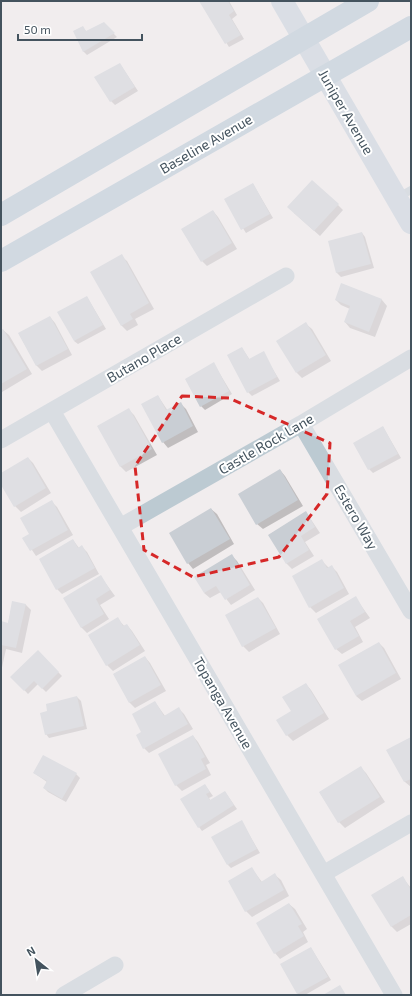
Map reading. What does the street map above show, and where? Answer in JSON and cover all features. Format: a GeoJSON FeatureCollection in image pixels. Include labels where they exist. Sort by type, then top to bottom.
{"type":"FeatureCollection","features":[{"type":"Feature","properties":{"kind":"main road"},"geometry":{"type":"LineString","coordinates":[[1,215],[368,1]]}},
{"type":"Feature","properties":{"kind":"main road","name":"Baseline Avenue"},"geometry":{"type":"LineString","coordinates":[[1,261],[411,27]]}},
{"type":"Feature","properties":{"kind":"street","name":"Juniper Avenue"},"geometry":{"type":"LineString","coordinates":[[282,1],[325,76],[404,194],[411,223]]}},
{"type":"Feature","properties":{"kind":"street","name":"Butano Place"},"geometry":{"type":"LineString","coordinates":[[1,440],[286,276]]}},
{"type":"Feature","properties":{"kind":"street","name":"Castle Rock Lane"},"geometry":{"type":"LineString","coordinates":[[120,527],[301,424],[411,358]]}},
{"type":"Feature","properties":{"kind":"street","name":"Topanga Avenue"},"geometry":{"type":"LineString","coordinates":[[52,412],[394,995]]}},
{"type":"Feature","properties":{"kind":"street","name":"Estero Way"},"geometry":{"type":"LineString","coordinates":[[301,424],[411,611]]}},
{"type":"Feature","properties":{"kind":"street"},"geometry":{"type":"LineString","coordinates":[[323,874],[411,823]]}},
{"type":"Feature","properties":{"kind":"street"},"geometry":{"type":"LineString","coordinates":[[64,995],[115,965]]}},
{"type":"Feature","properties":{"kind":"highlighted area"},"geometry":{"type":"Polygon","coordinates":[[[182,396],[229,398],[330,443],[327,494],[279,557],[193,577],[144,550],[135,466],[182,396]]]}},
{"type":"Feature","properties":{"kind":"building"},"geometry":{"type":"Polygon","coordinates":[[[199,1],[228,1],[234,11],[229,15],[241,35],[225,44],[199,1]]]}},
{"type":"Feature","properties":{"kind":"building"},"geometry":{"type":"Polygon","coordinates":[[[104,22],[115,33],[83,52],[73,31],[83,26],[86,31],[104,22]]]}},
{"type":"Feature","properties":{"kind":"building"},"geometry":{"type":"Polygon","coordinates":[[[120,63],[135,87],[110,102],[94,77],[120,63]]]}},
{"type":"Feature","properties":{"kind":"building"},"geometry":{"type":"Polygon","coordinates":[[[312,180],[339,204],[314,231],[287,207],[312,180]]]}},
{"type":"Feature","properties":{"kind":"building"},"geometry":{"type":"Polygon","coordinates":[[[253,183],[270,214],[241,230],[224,199],[253,183]]]}},
{"type":"Feature","properties":{"kind":"building"},"geometry":{"type":"Polygon","coordinates":[[[213,210],[232,243],[201,262],[181,229],[213,210]]]}},
{"type":"Feature","properties":{"kind":"building"},"geometry":{"type":"Polygon","coordinates":[[[362,232],[371,264],[336,273],[328,241],[362,232]]]}},
{"type":"Feature","properties":{"kind":"building"},"geometry":{"type":"Polygon","coordinates":[[[122,254],[149,303],[130,314],[133,319],[121,326],[90,272],[122,254]]]}},
{"type":"Feature","properties":{"kind":"building"},"geometry":{"type":"Polygon","coordinates":[[[341,283],[382,299],[369,332],[344,322],[350,306],[335,300],[341,283]]]}},
{"type":"Feature","properties":{"kind":"building"},"geometry":{"type":"Polygon","coordinates":[[[87,296],[103,325],[74,341],[57,312],[87,296]]]}},
{"type":"Feature","properties":{"kind":"building"},"geometry":{"type":"Polygon","coordinates":[[[50,316],[68,349],[36,366],[18,333],[50,316]]]}},
{"type":"Feature","properties":{"kind":"building"},"geometry":{"type":"Polygon","coordinates":[[[306,322],[326,355],[296,373],[276,341],[306,322]]]}},
{"type":"Feature","properties":{"kind":"building"},"geometry":{"type":"Polygon","coordinates":[[[3,329],[27,369],[1,384],[1,330],[3,329]]]}},
{"type":"Feature","properties":{"kind":"building"},"geometry":{"type":"Polygon","coordinates":[[[242,347],[249,359],[264,351],[277,377],[247,393],[227,355],[242,347]]]}},
{"type":"Feature","properties":{"kind":"building"},"geometry":{"type":"Polygon","coordinates":[[[214,362],[229,391],[200,407],[185,379],[214,362]]]}},
{"type":"Feature","properties":{"kind":"building"},"geometry":{"type":"Polygon","coordinates":[[[158,395],[166,410],[181,402],[193,426],[162,443],[141,404],[158,395]]]}},
{"type":"Feature","properties":{"kind":"building"},"geometry":{"type":"Polygon","coordinates":[[[129,408],[152,449],[120,467],[97,426],[129,408]]]}},
{"type":"Feature","properties":{"kind":"building"},"geometry":{"type":"Polygon","coordinates":[[[383,426],[398,454],[368,470],[353,443],[383,426]]]}},
{"type":"Feature","properties":{"kind":"building"},"geometry":{"type":"Polygon","coordinates":[[[28,457],[46,488],[14,507],[1,485],[1,473],[28,457]]]}},
{"type":"Feature","properties":{"kind":"building"},"geometry":{"type":"Polygon","coordinates":[[[280,469],[298,500],[256,525],[238,494],[280,469]]]}},
{"type":"Feature","properties":{"kind":"building"},"geometry":{"type":"Polygon","coordinates":[[[52,500],[68,530],[30,551],[22,538],[29,534],[20,518],[52,500]]]}},
{"type":"Feature","properties":{"kind":"building"},"geometry":{"type":"Polygon","coordinates":[[[211,508],[230,539],[187,564],[169,533],[211,508]]]}},
{"type":"Feature","properties":{"kind":"building"},"geometry":{"type":"Polygon","coordinates":[[[306,511],[315,527],[301,536],[309,550],[286,564],[268,535],[306,511]]]}},
{"type":"Feature","properties":{"kind":"building"},"geometry":{"type":"Polygon","coordinates":[[[73,539],[78,548],[82,545],[95,568],[56,590],[39,559],[73,539]]]}},
{"type":"Feature","properties":{"kind":"building"},"geometry":{"type":"Polygon","coordinates":[[[232,554],[250,585],[225,600],[216,586],[204,593],[194,577],[232,554]]]}},
{"type":"Feature","properties":{"kind":"building"},"geometry":{"type":"Polygon","coordinates":[[[322,559],[327,568],[332,565],[344,588],[309,608],[292,576],[322,559]]]}},
{"type":"Feature","properties":{"kind":"building"},"geometry":{"type":"Polygon","coordinates":[[[101,575],[110,590],[96,599],[104,614],[81,628],[63,598],[101,575]]]}},
{"type":"Feature","properties":{"kind":"building"},"geometry":{"type":"Polygon","coordinates":[[[356,596],[365,612],[350,621],[359,636],[335,650],[317,619],[356,596]]]}},
{"type":"Feature","properties":{"kind":"building"},"geometry":{"type":"Polygon","coordinates":[[[258,597],[276,628],[242,647],[225,615],[258,597]]]}},
{"type":"Feature","properties":{"kind":"building"},"geometry":{"type":"Polygon","coordinates":[[[12,601],[26,604],[16,648],[1,645],[1,621],[8,623],[12,601]]]}},
{"type":"Feature","properties":{"kind":"building"},"geometry":{"type":"Polygon","coordinates":[[[118,617],[123,626],[127,624],[140,645],[106,666],[88,635],[118,617]]]}},
{"type":"Feature","properties":{"kind":"building"},"geometry":{"type":"Polygon","coordinates":[[[379,642],[396,673],[356,696],[338,665],[379,642]]]}},
{"type":"Feature","properties":{"kind":"building"},"geometry":{"type":"Polygon","coordinates":[[[38,650],[59,672],[42,689],[34,681],[24,691],[10,677],[38,650]]]}},
{"type":"Feature","properties":{"kind":"building"},"geometry":{"type":"Polygon","coordinates":[[[145,656],[161,685],[129,703],[113,674],[145,656]]]}},
{"type":"Feature","properties":{"kind":"building"},"geometry":{"type":"Polygon","coordinates":[[[306,683],[324,713],[286,736],[276,720],[291,711],[282,697],[306,683]]]}},
{"type":"Feature","properties":{"kind":"building"},"geometry":{"type":"Polygon","coordinates":[[[77,696],[84,726],[45,735],[40,713],[47,711],[46,704],[77,696]]]}},
{"type":"Feature","properties":{"kind":"building"},"geometry":{"type":"Polygon","coordinates":[[[155,701],[164,716],[179,707],[188,724],[143,749],[136,735],[141,732],[132,714],[155,701]]]}},
{"type":"Feature","properties":{"kind":"building"},"geometry":{"type":"Polygon","coordinates":[[[193,735],[205,757],[201,759],[206,769],[175,786],[158,754],[193,735]]]}},
{"type":"Feature","properties":{"kind":"building"},"geometry":{"type":"Polygon","coordinates":[[[411,737],[411,779],[404,782],[386,750],[411,737]]]}},
{"type":"Feature","properties":{"kind":"building"},"geometry":{"type":"Polygon","coordinates":[[[43,755],[77,773],[62,799],[43,788],[47,781],[33,773],[43,755]]]}},
{"type":"Feature","properties":{"kind":"building"},"geometry":{"type":"Polygon","coordinates":[[[361,766],[380,797],[338,823],[319,792],[361,766]]]}},
{"type":"Feature","properties":{"kind":"building"},"geometry":{"type":"Polygon","coordinates":[[[205,784],[210,792],[206,794],[210,800],[225,791],[234,805],[198,828],[180,799],[205,784]]]}},
{"type":"Feature","properties":{"kind":"building"},"geometry":{"type":"Polygon","coordinates":[[[242,820],[257,849],[227,865],[211,837],[242,820]]]}},
{"type":"Feature","properties":{"kind":"building"},"geometry":{"type":"Polygon","coordinates":[[[252,867],[261,882],[275,873],[284,890],[245,912],[228,881],[252,867]]]}},
{"type":"Feature","properties":{"kind":"building"},"geometry":{"type":"Polygon","coordinates":[[[403,876],[411,890],[411,915],[391,927],[371,895],[403,876]]]}},
{"type":"Feature","properties":{"kind":"building"},"geometry":{"type":"Polygon","coordinates":[[[289,903],[302,924],[298,926],[304,936],[274,954],[256,923],[289,903]]]}},
{"type":"Feature","properties":{"kind":"building"},"geometry":{"type":"Polygon","coordinates":[[[311,947],[328,977],[297,994],[280,964],[311,947]]]}},
{"type":"Feature","properties":{"kind":"building"},"geometry":{"type":"Polygon","coordinates":[[[340,985],[346,995],[323,995],[340,985]]]}}]}
